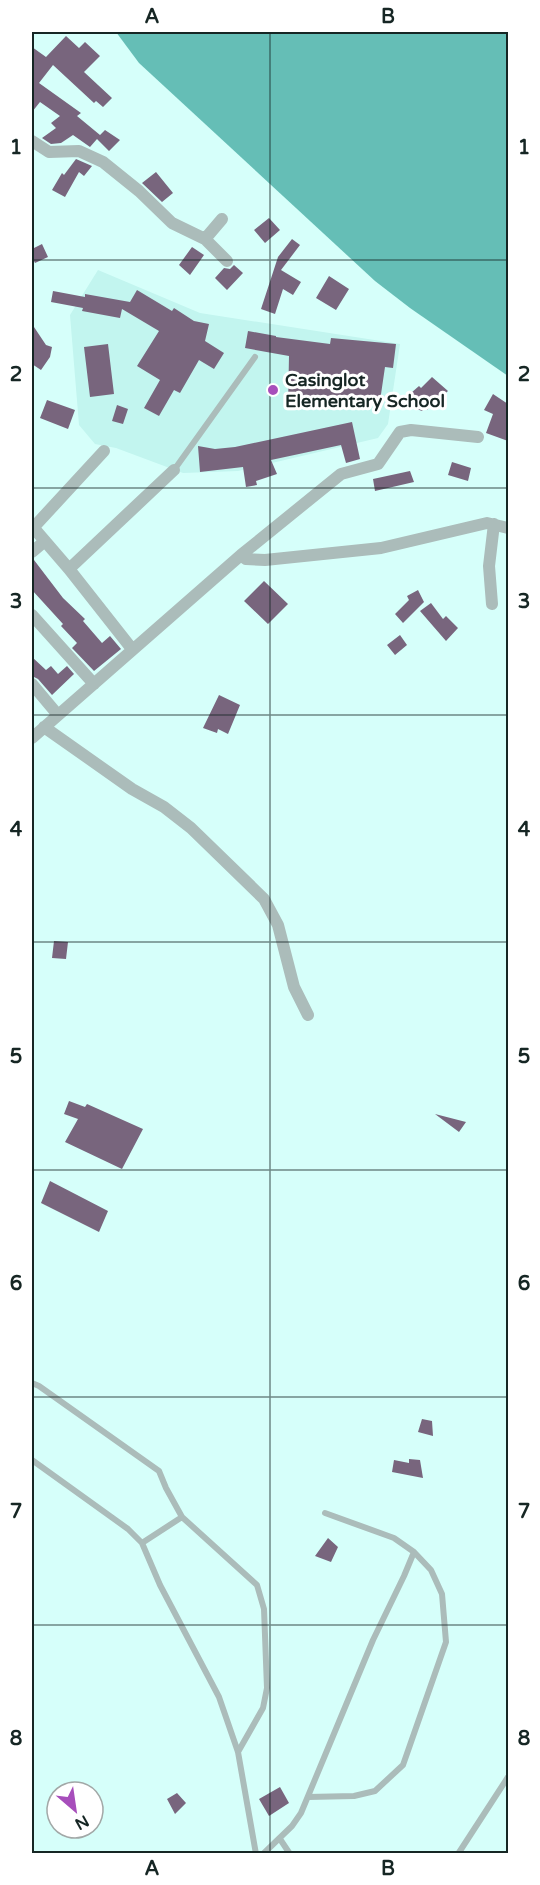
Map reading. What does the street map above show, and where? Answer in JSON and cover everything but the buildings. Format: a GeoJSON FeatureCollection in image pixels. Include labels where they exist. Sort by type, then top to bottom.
{"type":"FeatureCollection","features":[{"type":"Feature","properties":{"kind":"street"},"geometry":{"type":"LineString","coordinates":[[32,141],[49,152],[79,151],[103,162],[139,191],[172,223],[205,239],[226,261]]}},
{"type":"Feature","properties":{"kind":"street"},"geometry":{"type":"LineString","coordinates":[[205,239],[222,219]]}},
{"type":"Feature","properties":{"kind":"street"},"geometry":{"type":"LineString","coordinates":[[32,738],[241,555],[341,474],[378,464],[400,432],[411,430],[478,437]]}},
{"type":"Feature","properties":{"kind":"street"},"geometry":{"type":"LineString","coordinates":[[104,451],[32,527],[69,569],[132,649]]}},
{"type":"Feature","properties":{"kind":"street"},"geometry":{"type":"LineString","coordinates":[[69,569],[174,470]]}},
{"type":"Feature","properties":{"kind":"street"},"geometry":{"type":"LineString","coordinates":[[241,555],[246,560],[265,560],[381,548],[487,523],[508,528]]}},
{"type":"Feature","properties":{"kind":"street"},"geometry":{"type":"LineString","coordinates":[[492,604],[489,566],[494,524]]}},
{"type":"Feature","properties":{"kind":"street"},"geometry":{"type":"LineString","coordinates":[[32,552],[45,541]]}},
{"type":"Feature","properties":{"kind":"street"},"geometry":{"type":"LineString","coordinates":[[32,615],[94,684]]}},
{"type":"Feature","properties":{"kind":"street"},"geometry":{"type":"LineString","coordinates":[[32,684],[58,715]]}},
{"type":"Feature","properties":{"kind":"street"},"geometry":{"type":"LineString","coordinates":[[44,727],[132,789],[164,807],[191,828],[264,899],[278,925],[294,987],[308,1015]]}},
{"type":"Feature","properties":{"kind":"lane"},"geometry":{"type":"LineString","coordinates":[[174,470],[255,357]]}},
{"type":"Feature","properties":{"kind":"lane"},"geometry":{"type":"LineString","coordinates":[[32,1383],[159,1471],[182,1517],[257,1585],[264,1609],[267,1688],[263,1708],[238,1752]]}},
{"type":"Feature","properties":{"kind":"lane"},"geometry":{"type":"LineString","coordinates":[[32,1460],[128,1529],[142,1543],[160,1585],[219,1697],[238,1752],[256,1854]]}},
{"type":"Feature","properties":{"kind":"lane"},"geometry":{"type":"LineString","coordinates":[[308,1797],[354,1796],[375,1791],[403,1764],[446,1642],[442,1594],[431,1570],[414,1552],[394,1538],[325,1513]]}},
{"type":"Feature","properties":{"kind":"lane"},"geometry":{"type":"LineString","coordinates":[[142,1543],[182,1517]]}},
{"type":"Feature","properties":{"kind":"lane"},"geometry":{"type":"LineString","coordinates":[[263,1854],[292,1826],[308,1797],[373,1640],[414,1552]]}},
{"type":"Feature","properties":{"kind":"lane"},"geometry":{"type":"LineString","coordinates":[[458,1854],[508,1777]]}},
{"type":"Feature","properties":{"kind":"lane"},"geometry":{"type":"LineString","coordinates":[[280,1839],[290,1854]]}},
{"type":"Feature","properties":{"kind":"shaded area"},"geometry":{"type":"Polygon","coordinates":[[[116,32],[508,32],[508,376],[375,281],[139,63],[116,32]]]}},
{"type":"Feature","properties":{"kind":"shaded area","name":"Casinglot Elementary School"},"geometry":{"type":"Polygon","coordinates":[[[98,270],[200,313],[400,344],[388,424],[378,438],[238,471],[183,473],[116,448],[95,444],[79,425],[70,315],[98,270]]]}},
{"type":"Feature","properties":{"kind":"place","name":"Casinglot Elementary School"},"geometry":{"type":"Point","coordinates":[273,390]}}]}
